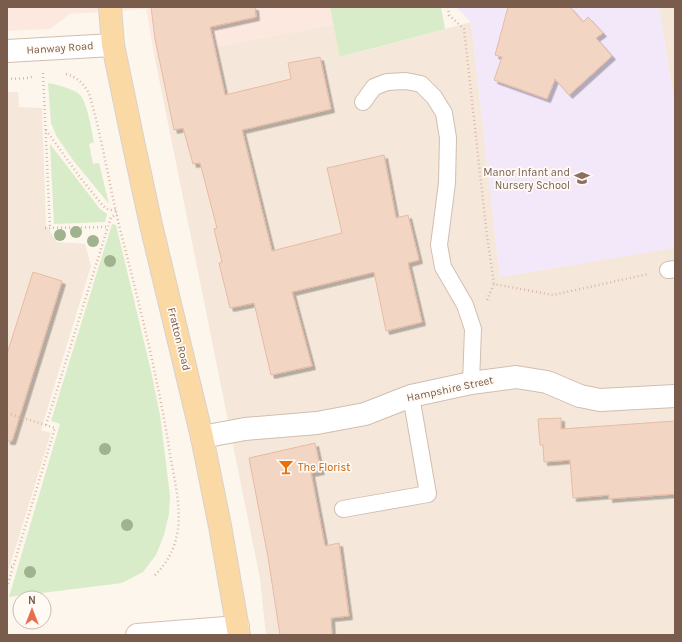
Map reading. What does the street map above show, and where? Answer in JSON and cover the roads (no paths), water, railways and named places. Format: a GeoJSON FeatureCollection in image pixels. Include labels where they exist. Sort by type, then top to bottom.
{"type":"FeatureCollection","features":[{"type":"Feature","properties":{"kind":"main road","name":"Fratton Road"},"geometry":{"type":"LineString","coordinates":[[110,7],[113,45],[151,224],[202,437],[239,631]]}},
{"type":"Feature","properties":{"kind":"street","name":"Hanway Road"},"geometry":{"type":"LineString","coordinates":[[7,51],[113,45]]}},
{"type":"Feature","properties":{"kind":"street","name":"Hampshire Street"},"geometry":{"type":"LineString","coordinates":[[202,437],[245,429],[276,428],[324,422],[365,414],[410,396],[471,383],[516,377],[548,382],[580,396],[600,400],[675,396]]}},
{"type":"Feature","properties":{"kind":"street"},"geometry":{"type":"LineString","coordinates":[[137,635],[239,631]]}},
{"type":"Feature","properties":{"kind":"lane"},"geometry":{"type":"LineString","coordinates":[[363,102],[374,87],[387,82],[406,81],[421,84],[434,97],[444,113],[448,138],[447,183],[439,245],[444,267],[465,305],[473,328],[471,383]]}},
{"type":"Feature","properties":{"kind":"lane"},"geometry":{"type":"LineString","coordinates":[[343,509],[428,494],[410,396]]}},
{"type":"Feature","properties":{"kind":"place","name":"Manor Infant and Nursery School"},"geometry":{"type":"Point","coordinates":[582,178]}},
{"type":"Feature","properties":{"kind":"place","name":"The Florist"},"geometry":{"type":"Point","coordinates":[286,467]}}]}
